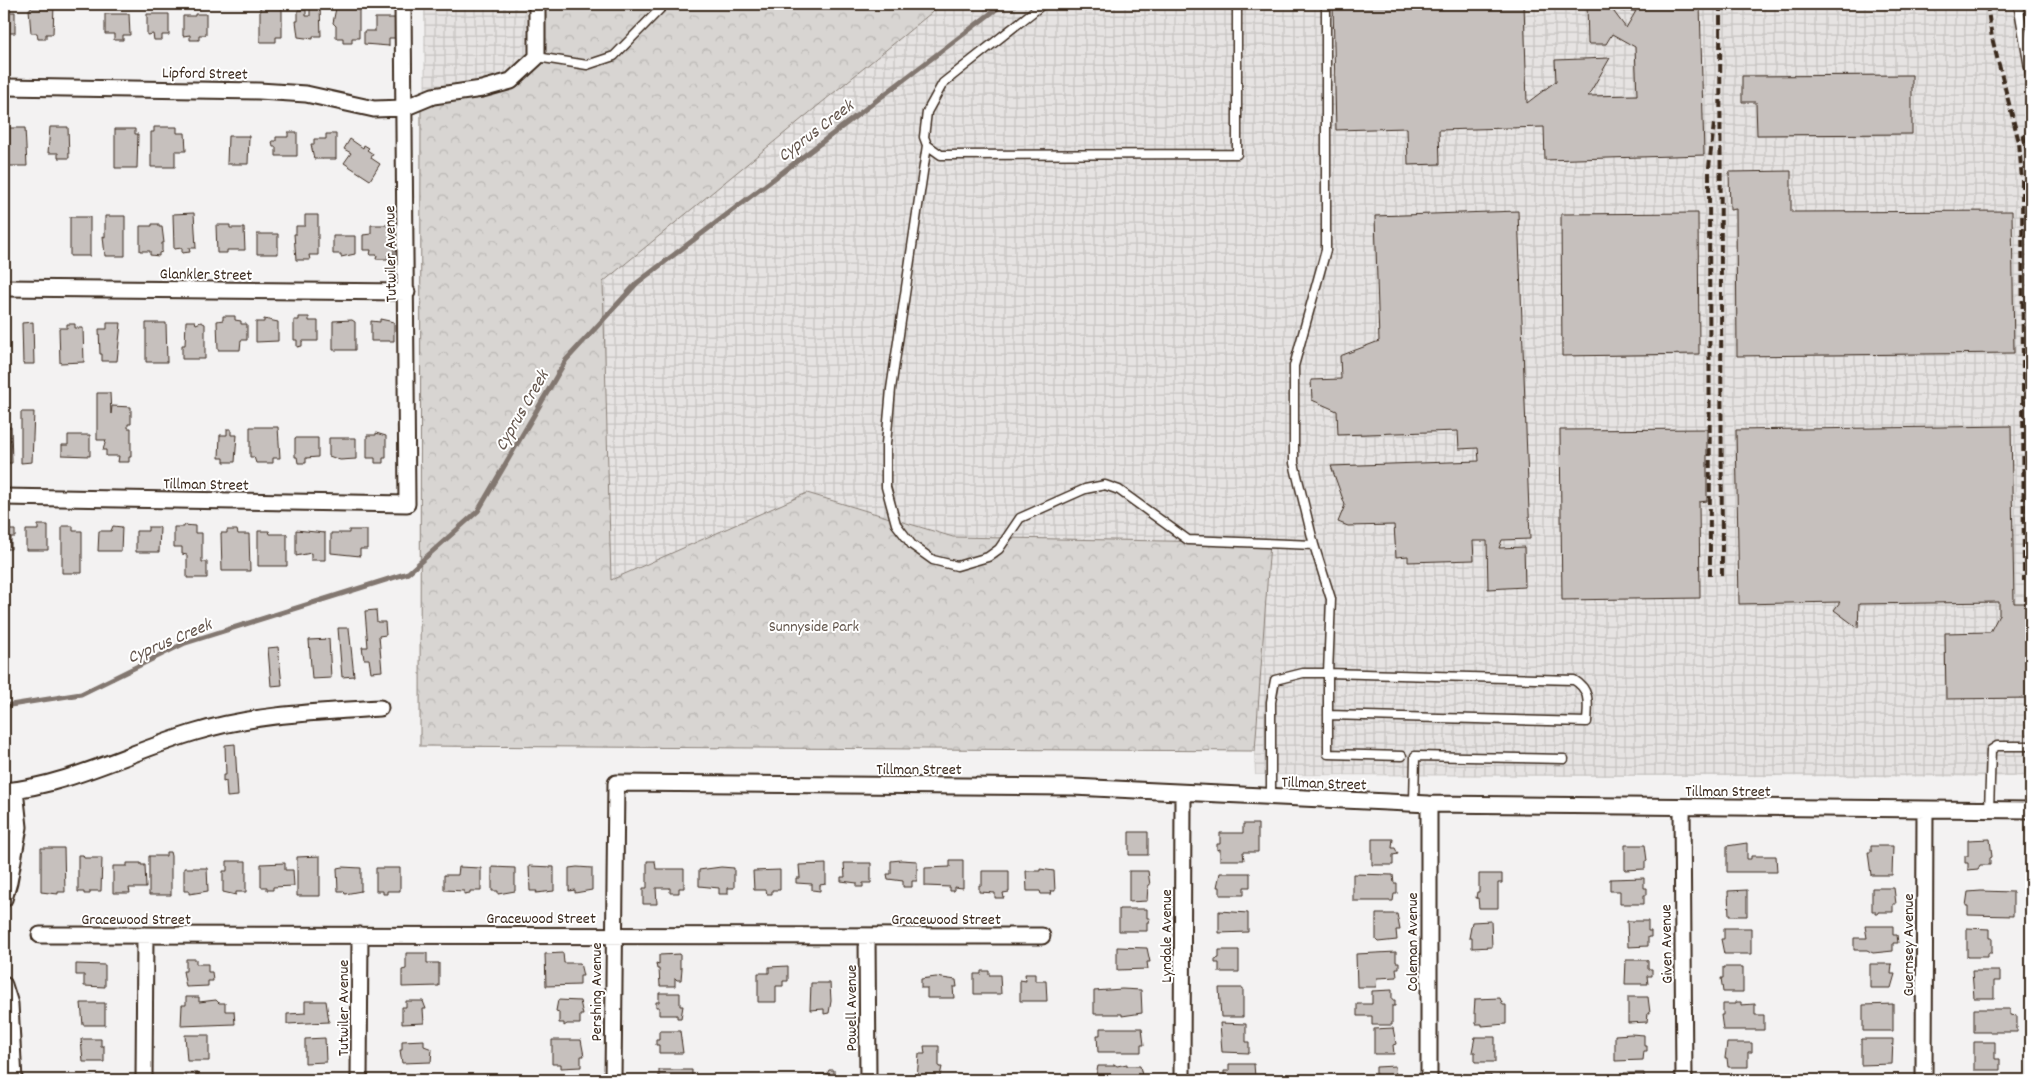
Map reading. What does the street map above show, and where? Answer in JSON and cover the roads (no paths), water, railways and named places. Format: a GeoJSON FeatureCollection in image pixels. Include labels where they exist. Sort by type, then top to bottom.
{"type":"FeatureCollection","features":[{"type":"Feature","properties":{"kind":"street","name":"Tutwiler Avenue"},"geometry":{"type":"LineString","coordinates":[[403,4],[407,292],[407,504]]}},
{"type":"Feature","properties":{"kind":"street"},"geometry":{"type":"LineString","coordinates":[[404,108],[433,96],[482,89],[512,82],[538,57],[537,4]]}},
{"type":"Feature","properties":{"kind":"street","name":"Lipford Street"},"geometry":{"type":"LineString","coordinates":[[4,87],[259,91],[306,94],[374,108],[404,108]]}},
{"type":"Feature","properties":{"kind":"street","name":"Glankler Street"},"geometry":{"type":"LineString","coordinates":[[4,288],[407,292]]}},
{"type":"Feature","properties":{"kind":"street","name":"Tillman Street"},"geometry":{"type":"LineString","coordinates":[[4,498],[407,504]]}},
{"type":"Feature","properties":{"kind":"street"},"geometry":{"type":"LineString","coordinates":[[4,898],[19,828],[9,791],[57,780],[197,731],[285,715],[380,708]]}},
{"type":"Feature","properties":{"kind":"street","name":"Tillman Street"},"geometry":{"type":"LineString","coordinates":[[616,783],[1073,787],[1429,804],[2031,810]]}},
{"type":"Feature","properties":{"kind":"street","name":"Pershing Avenue"},"geometry":{"type":"LineString","coordinates":[[613,1080],[612,934],[616,783]]}},
{"type":"Feature","properties":{"kind":"street","name":"Lyndale Avenue"},"geometry":{"type":"LineString","coordinates":[[1182,1080],[1183,792]]}},
{"type":"Feature","properties":{"kind":"street","name":"Coleman Avenue"},"geometry":{"type":"LineString","coordinates":[[1429,804],[1429,1080]]}},
{"type":"Feature","properties":{"kind":"street","name":"Given Avenue"},"geometry":{"type":"LineString","coordinates":[[1682,808],[1684,1080]]}},
{"type":"Feature","properties":{"kind":"street","name":"Guernsey Avenue"},"geometry":{"type":"LineString","coordinates":[[1924,1080],[1925,809]]}},
{"type":"Feature","properties":{"kind":"street","name":"Gracewood Street"},"geometry":{"type":"LineString","coordinates":[[40,935],[612,934],[1042,936]]}},
{"type":"Feature","properties":{"kind":"street"},"geometry":{"type":"LineString","coordinates":[[144,1080],[145,935]]}},
{"type":"Feature","properties":{"kind":"street","name":"Tutwiler Avenue"},"geometry":{"type":"LineString","coordinates":[[359,1080],[360,935]]}},
{"type":"Feature","properties":{"kind":"street","name":"Powell Avenue"},"geometry":{"type":"LineString","coordinates":[[866,936],[868,1080]]}},
{"type":"Feature","properties":{"kind":"street"},"geometry":{"type":"LineString","coordinates":[[4,985],[10,1004],[14,1080]]}},
{"type":"Feature","properties":{"kind":"lane"},"geometry":{"type":"LineString","coordinates":[[538,57],[586,65],[614,56],[666,4]]}},
{"type":"Feature","properties":{"kind":"lane"},"geometry":{"type":"LineString","coordinates":[[1043,4],[943,83],[927,112],[924,137],[927,146],[892,389],[886,444],[886,487],[896,524],[912,545],[933,560],[957,566],[988,557],[999,549],[1020,518],[1085,490],[1105,486],[1119,490],[1188,540],[1314,545]]}},
{"type":"Feature","properties":{"kind":"lane"},"geometry":{"type":"LineString","coordinates":[[927,146],[941,155],[1237,154],[1237,4]]}},
{"type":"Feature","properties":{"kind":"lane"},"geometry":{"type":"LineString","coordinates":[[1326,4],[1326,250],[1294,366],[1294,464],[1314,545],[1331,599],[1328,673],[1328,754],[1402,756]]}},
{"type":"Feature","properties":{"kind":"lane"},"geometry":{"type":"LineString","coordinates":[[2020,9],[2031,79]]}},
{"type":"Feature","properties":{"kind":"lane"},"geometry":{"type":"LineString","coordinates":[[1270,797],[1271,702],[1275,680],[1303,673],[1341,673],[1574,680],[1583,686],[1588,696],[1587,722],[1328,715]]}},
{"type":"Feature","properties":{"kind":"lane"},"geometry":{"type":"LineString","coordinates":[[1989,810],[1991,750],[1997,746],[2031,746]]}},
{"type":"Feature","properties":{"kind":"lane"},"geometry":{"type":"LineString","coordinates":[[1414,803],[1415,756],[1564,759]]}},
{"type":"Feature","properties":{"kind":"waterway","name":"Cyprus Creek"},"geometry":{"type":"LineString","coordinates":[[4,706],[81,694],[185,643],[408,573],[478,511],[566,360],[637,283],[1003,4]]}},
{"type":"Feature","properties":{"kind":"railway"},"geometry":{"type":"LineString","coordinates":[[1720,4],[1722,575]]}},
{"type":"Feature","properties":{"kind":"railway"},"geometry":{"type":"LineString","coordinates":[[1987,4],[1992,38],[2019,142],[2022,180],[2024,581]]}},
{"type":"Feature","properties":{"kind":"railway"},"geometry":{"type":"LineString","coordinates":[[1710,576],[1709,167],[1714,124]]}},
{"type":"Feature","properties":{"kind":"railway"},"geometry":{"type":"LineString","coordinates":[[2023,135],[2031,164]]}},
{"type":"Feature","properties":{"kind":"park label","name":"Sunnyside Park"},"geometry":{"type":"Point","coordinates":[814,625]}}]}
